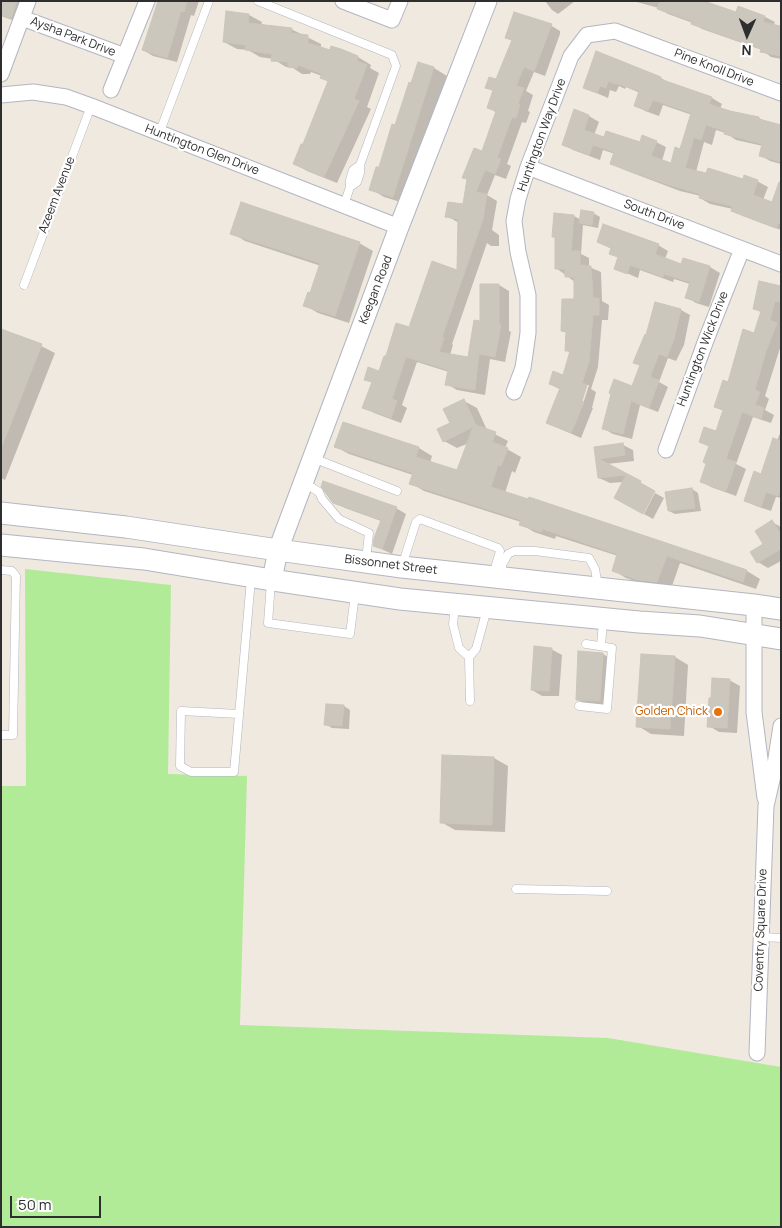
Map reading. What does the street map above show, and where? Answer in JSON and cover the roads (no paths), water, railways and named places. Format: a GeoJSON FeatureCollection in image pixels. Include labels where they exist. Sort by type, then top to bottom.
{"type":"FeatureCollection","features":[{"type":"Feature","properties":{"kind":"main road","name":"Bissonnet Street"},"geometry":{"type":"LineString","coordinates":[[1,513],[126,527],[402,567],[754,605],[781,610]]}},
{"type":"Feature","properties":{"kind":"main road"},"geometry":{"type":"LineString","coordinates":[[55,550],[58,519]]}},
{"type":"Feature","properties":{"kind":"main road"},"geometry":{"type":"LineString","coordinates":[[1,545],[144,559],[400,599],[603,619],[700,626],[781,639]]}},
{"type":"Feature","properties":{"kind":"main road"},"geometry":{"type":"LineString","coordinates":[[400,599],[402,567]]}},
{"type":"Feature","properties":{"kind":"main road"},"geometry":{"type":"LineString","coordinates":[[550,613],[553,583]]}},
{"type":"Feature","properties":{"kind":"street"},"geometry":{"type":"LineString","coordinates":[[1,74],[8,33],[22,18],[28,1]]}},
{"type":"Feature","properties":{"kind":"street"},"geometry":{"type":"LineString","coordinates":[[111,90],[147,1]]}},
{"type":"Feature","properties":{"kind":"street"},"geometry":{"type":"LineString","coordinates":[[343,1],[392,20],[400,1]]}},
{"type":"Feature","properties":{"kind":"street","name":"Keegan Road"},"geometry":{"type":"LineString","coordinates":[[262,578],[278,550],[399,227],[487,1]]}},
{"type":"Feature","properties":{"kind":"street","name":"Aysha Park Drive"},"geometry":{"type":"LineString","coordinates":[[22,18],[125,56]]}},
{"type":"Feature","properties":{"kind":"street","name":"Huntington Way Drive"},"geometry":{"type":"LineString","coordinates":[[514,392],[523,368],[528,333],[528,295],[518,252],[514,221],[518,199],[528,167],[571,56],[587,34],[615,31],[648,43]]}},
{"type":"Feature","properties":{"kind":"street","name":"Pine Knoll Drive"},"geometry":{"type":"LineString","coordinates":[[648,43],[781,93]]}},
{"type":"Feature","properties":{"kind":"street","name":"Huntington Glen Drive"},"geometry":{"type":"LineString","coordinates":[[1,95],[32,92],[66,98],[91,106],[399,227]]}},
{"type":"Feature","properties":{"kind":"street","name":"South Drive"},"geometry":{"type":"LineString","coordinates":[[528,167],[781,264]]}},
{"type":"Feature","properties":{"kind":"street","name":"Huntington Wick Drive"},"geometry":{"type":"LineString","coordinates":[[666,450],[742,249]]}},
{"type":"Feature","properties":{"kind":"street","name":"Coventry Square Drive"},"geometry":{"type":"LineString","coordinates":[[754,605],[754,712],[766,806],[757,1054]]}},
{"type":"Feature","properties":{"kind":"street","name":"Coventry Square Drive"},"geometry":{"type":"LineString","coordinates":[[766,806],[781,726]]}},
{"type":"Feature","properties":{"kind":"lane"},"geometry":{"type":"LineString","coordinates":[[159,134],[209,1]]}},
{"type":"Feature","properties":{"kind":"lane"},"geometry":{"type":"LineString","coordinates":[[258,1],[392,55],[396,66],[360,165],[353,170],[344,205]]}},
{"type":"Feature","properties":{"kind":"lane","name":"Azeem Avenue"},"geometry":{"type":"LineString","coordinates":[[24,285],[91,106]]}},
{"type":"Feature","properties":{"kind":"lane"},"geometry":{"type":"LineString","coordinates":[[312,458],[397,491]]}},
{"type":"Feature","properties":{"kind":"lane"},"geometry":{"type":"LineString","coordinates":[[302,485],[311,487],[319,492],[322,499],[339,519],[369,533],[366,562]]}},
{"type":"Feature","properties":{"kind":"lane"},"geometry":{"type":"LineString","coordinates":[[402,567],[416,522],[420,519],[498,548],[500,551],[497,577]]}},
{"type":"Feature","properties":{"kind":"lane"},"geometry":{"type":"LineString","coordinates":[[497,577],[508,554],[514,551],[535,552],[589,558],[595,569],[598,588]]}},
{"type":"Feature","properties":{"kind":"lane"},"geometry":{"type":"LineString","coordinates":[[1,570],[12,571],[16,576],[13,735],[1,735]]}},
{"type":"Feature","properties":{"kind":"lane"},"geometry":{"type":"LineString","coordinates":[[262,578],[268,623],[350,634],[355,592]]}},
{"type":"Feature","properties":{"kind":"lane"},"geometry":{"type":"LineString","coordinates":[[239,714],[181,711],[180,766],[191,772],[234,772],[239,714],[262,578]]}},
{"type":"Feature","properties":{"kind":"lane"},"geometry":{"type":"LineString","coordinates":[[455,604],[453,624],[459,648],[469,657]]}},
{"type":"Feature","properties":{"kind":"lane"},"geometry":{"type":"LineString","coordinates":[[470,701],[469,657],[476,649],[487,607]]}},
{"type":"Feature","properties":{"kind":"lane"},"geometry":{"type":"LineString","coordinates":[[601,646],[603,619]]}},
{"type":"Feature","properties":{"kind":"lane"},"geometry":{"type":"LineString","coordinates":[[579,706],[607,709],[612,648],[586,644]]}},
{"type":"Feature","properties":{"kind":"lane"},"geometry":{"type":"LineString","coordinates":[[516,889],[607,891]]}},
{"type":"Feature","properties":{"kind":"lane"},"geometry":{"type":"LineString","coordinates":[[761,937],[781,938]]}},
{"type":"Feature","properties":{"kind":"place","name":"Golden Chick"},"geometry":{"type":"Point","coordinates":[718,712]}}]}
